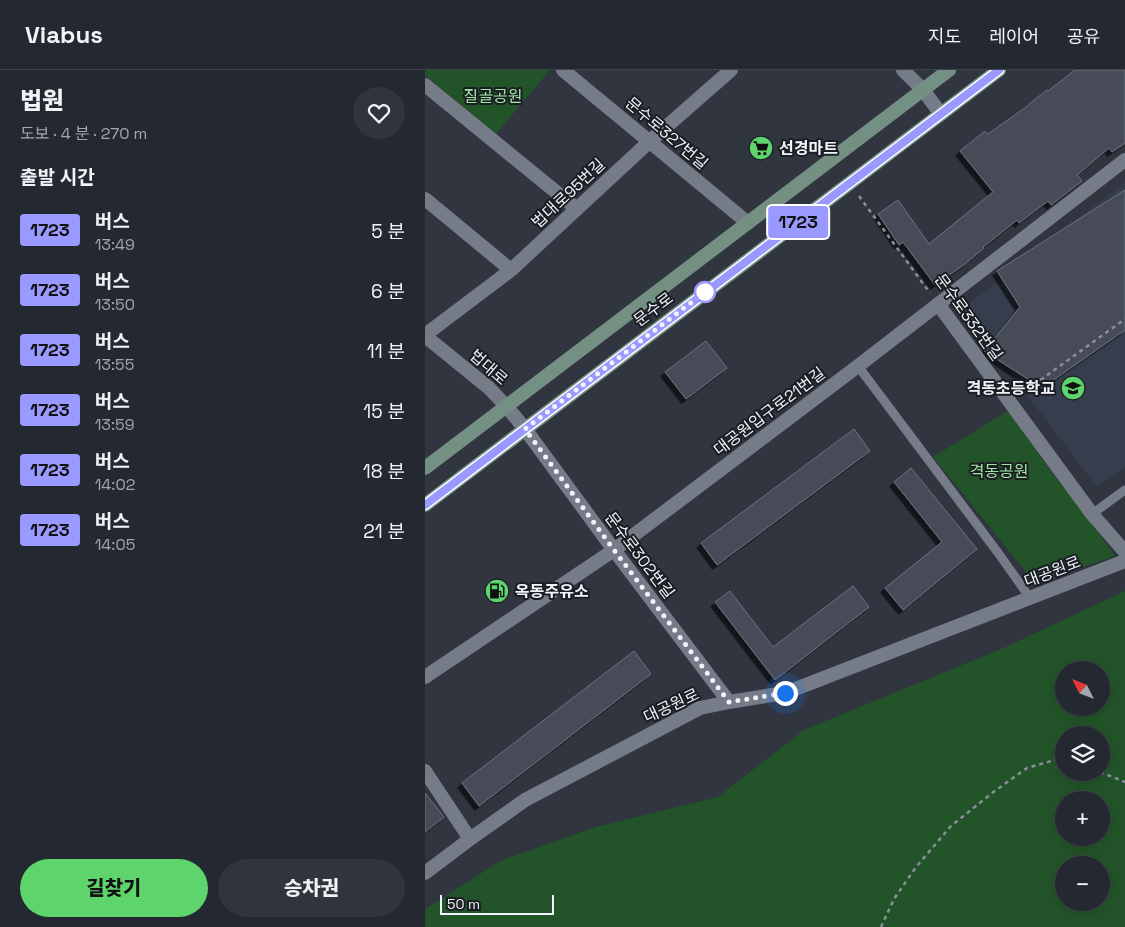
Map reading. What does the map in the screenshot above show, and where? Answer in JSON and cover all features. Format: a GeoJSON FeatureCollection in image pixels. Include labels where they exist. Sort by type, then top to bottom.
{"type":"FeatureCollection","features":[{"type":"Feature","properties":{"kind":"main road","name":"문수로"},"geometry":{"type":"LineString","coordinates":[[425,468],[949,70]]}},
{"type":"Feature","properties":{"kind":"main road","name":"문수로"},"geometry":{"type":"LineString","coordinates":[[425,505],[999,70]]}},
{"type":"Feature","properties":{"kind":"street","name":"문수로327번길"},"geometry":{"type":"LineString","coordinates":[[563,70],[748,223]]}},
{"type":"Feature","properties":{"kind":"street","name":"법대로95번길"},"geometry":{"type":"LineString","coordinates":[[425,336],[511,270],[650,141],[731,70]]}},
{"type":"Feature","properties":{"kind":"street"},"geometry":{"type":"LineString","coordinates":[[903,70],[923,90],[941,114]]}},
{"type":"Feature","properties":{"kind":"street"},"geometry":{"type":"LineString","coordinates":[[425,85],[577,209]]}},
{"type":"Feature","properties":{"kind":"street","name":"대공원입구로21번길"},"geometry":{"type":"LineString","coordinates":[[425,677],[614,550],[858,366],[1125,160]]}},
{"type":"Feature","properties":{"kind":"street"},"geometry":{"type":"LineString","coordinates":[[425,199],[511,270]]}},
{"type":"Feature","properties":{"kind":"street","name":"문수로332번길"},"geometry":{"type":"LineString","coordinates":[[938,304],[1091,514],[1125,552]]}},
{"type":"Feature","properties":{"kind":"street","name":"법대로"},"geometry":{"type":"LineString","coordinates":[[425,336],[489,388],[507,406],[525,429]]}},
{"type":"Feature","properties":{"kind":"street","name":"문수로302번길"},"geometry":{"type":"LineString","coordinates":[[525,429],[729,702]]}},
{"type":"Feature","properties":{"kind":"street","name":"대공원로"},"geometry":{"type":"LineString","coordinates":[[425,873],[525,800],[700,708],[785,693],[1125,561]]}},
{"type":"Feature","properties":{"kind":"street"},"geometry":{"type":"LineString","coordinates":[[425,771],[470,839]]}},
{"type":"Feature","properties":{"kind":"lane"},"geometry":{"type":"LineString","coordinates":[[858,366],[1031,598]]}},
{"type":"Feature","properties":{"kind":"lane"},"geometry":{"type":"LineString","coordinates":[[1091,514],[1125,490]]}},
{"type":"Feature","properties":{"kind":"path","name":"문수로332번길"},"geometry":{"type":"LineString","coordinates":[[859,196],[938,304]]}},
{"type":"Feature","properties":{"kind":"path"},"geometry":{"type":"LineString","coordinates":[[1009,402],[1125,320]]}},
{"type":"Feature","properties":{"kind":"path"},"geometry":{"type":"LineString","coordinates":[[881,927],[894,899],[916,866],[951,826],[1027,768],[1055,760]]}},
{"type":"Feature","properties":{"kind":"path"},"geometry":{"type":"LineString","coordinates":[[1110,776],[1125,782]]}},
{"type":"Feature","properties":{"kind":"shaded area","name":"격동초등학교"},"geometry":{"type":"Polygon","coordinates":[[[1125,182],[1125,467],[1097,487],[962,309],[1125,182]]]}},
{"type":"Feature","properties":{"kind":"green space","name":"질골공원"},"geometry":{"type":"Polygon","coordinates":[[[425,70],[550,70],[496,134],[425,75],[425,70]]]}},
{"type":"Feature","properties":{"kind":"green space","name":"격동공원"},"geometry":{"type":"Polygon","coordinates":[[[1008,411],[1115,556],[1035,583],[933,457],[1008,411]]]}},
{"type":"Feature","properties":{"kind":"green space"},"geometry":{"type":"Polygon","coordinates":[[[1125,591],[1125,927],[425,927],[425,908],[502,860],[596,827],[718,797],[804,730],[1006,647],[1125,591]]]}},
{"type":"Feature","properties":{"kind":"building"},"geometry":{"type":"Polygon","coordinates":[[[1075,70],[1125,70],[1125,143],[1112,152],[1109,148],[1077,175],[1082,181],[1051,205],[1048,201],[1019,223],[1017,220],[965,264],[935,285],[903,242],[899,245],[878,214],[898,200],[929,244],[993,192],[960,151],[985,131],[988,134],[1075,70]]]}},
{"type":"Feature","properties":{"kind":"building","name":"격동초등학교"},"geometry":{"type":"Polygon","coordinates":[[[1125,190],[1125,330],[1042,388],[984,351],[1020,307],[997,271],[1125,190]]]}},
{"type":"Feature","properties":{"kind":"building"},"geometry":{"type":"Polygon","coordinates":[[[706,341],[727,368],[686,399],[665,372],[706,341]]]}},
{"type":"Feature","properties":{"kind":"building"},"geometry":{"type":"Polygon","coordinates":[[[854,429],[870,451],[717,565],[701,543],[854,429]]]}},
{"type":"Feature","properties":{"kind":"building"},"geometry":{"type":"Polygon","coordinates":[[[911,468],[977,549],[903,610],[885,588],[942,542],[894,482],[911,468]]]}},
{"type":"Feature","properties":{"kind":"building"},"geometry":{"type":"Polygon","coordinates":[[[853,586],[869,607],[775,680],[715,602],[730,591],[773,647],[853,586]]]}},
{"type":"Feature","properties":{"kind":"building"},"geometry":{"type":"Polygon","coordinates":[[[634,651],[651,674],[479,806],[462,783],[634,651]]]}},
{"type":"Feature","properties":{"kind":"building"},"geometry":{"type":"Polygon","coordinates":[[[425,793],[444,817],[425,832],[425,793]]]}},
{"type":"Feature","properties":{"kind":"bus line","name":"1723"},"geometry":{"type":"LineString","coordinates":[[425,505],[999,70]]}},
{"type":"Feature","properties":{"kind":"place","name":"선경마트"},"geometry":{"type":"Point","coordinates":[761,148]}},
{"type":"Feature","properties":{"kind":"place","name":"격동초등학교"},"geometry":{"type":"Point","coordinates":[1073,388]}},
{"type":"Feature","properties":{"kind":"place","name":"옥동주유소"},"geometry":{"type":"Point","coordinates":[497,591]}},
{"type":"Feature","properties":{"kind":"route"},"geometry":{"type":"LineString","coordinates":[[705,292],[525,429],[729,702],[785,693]]}}]}
